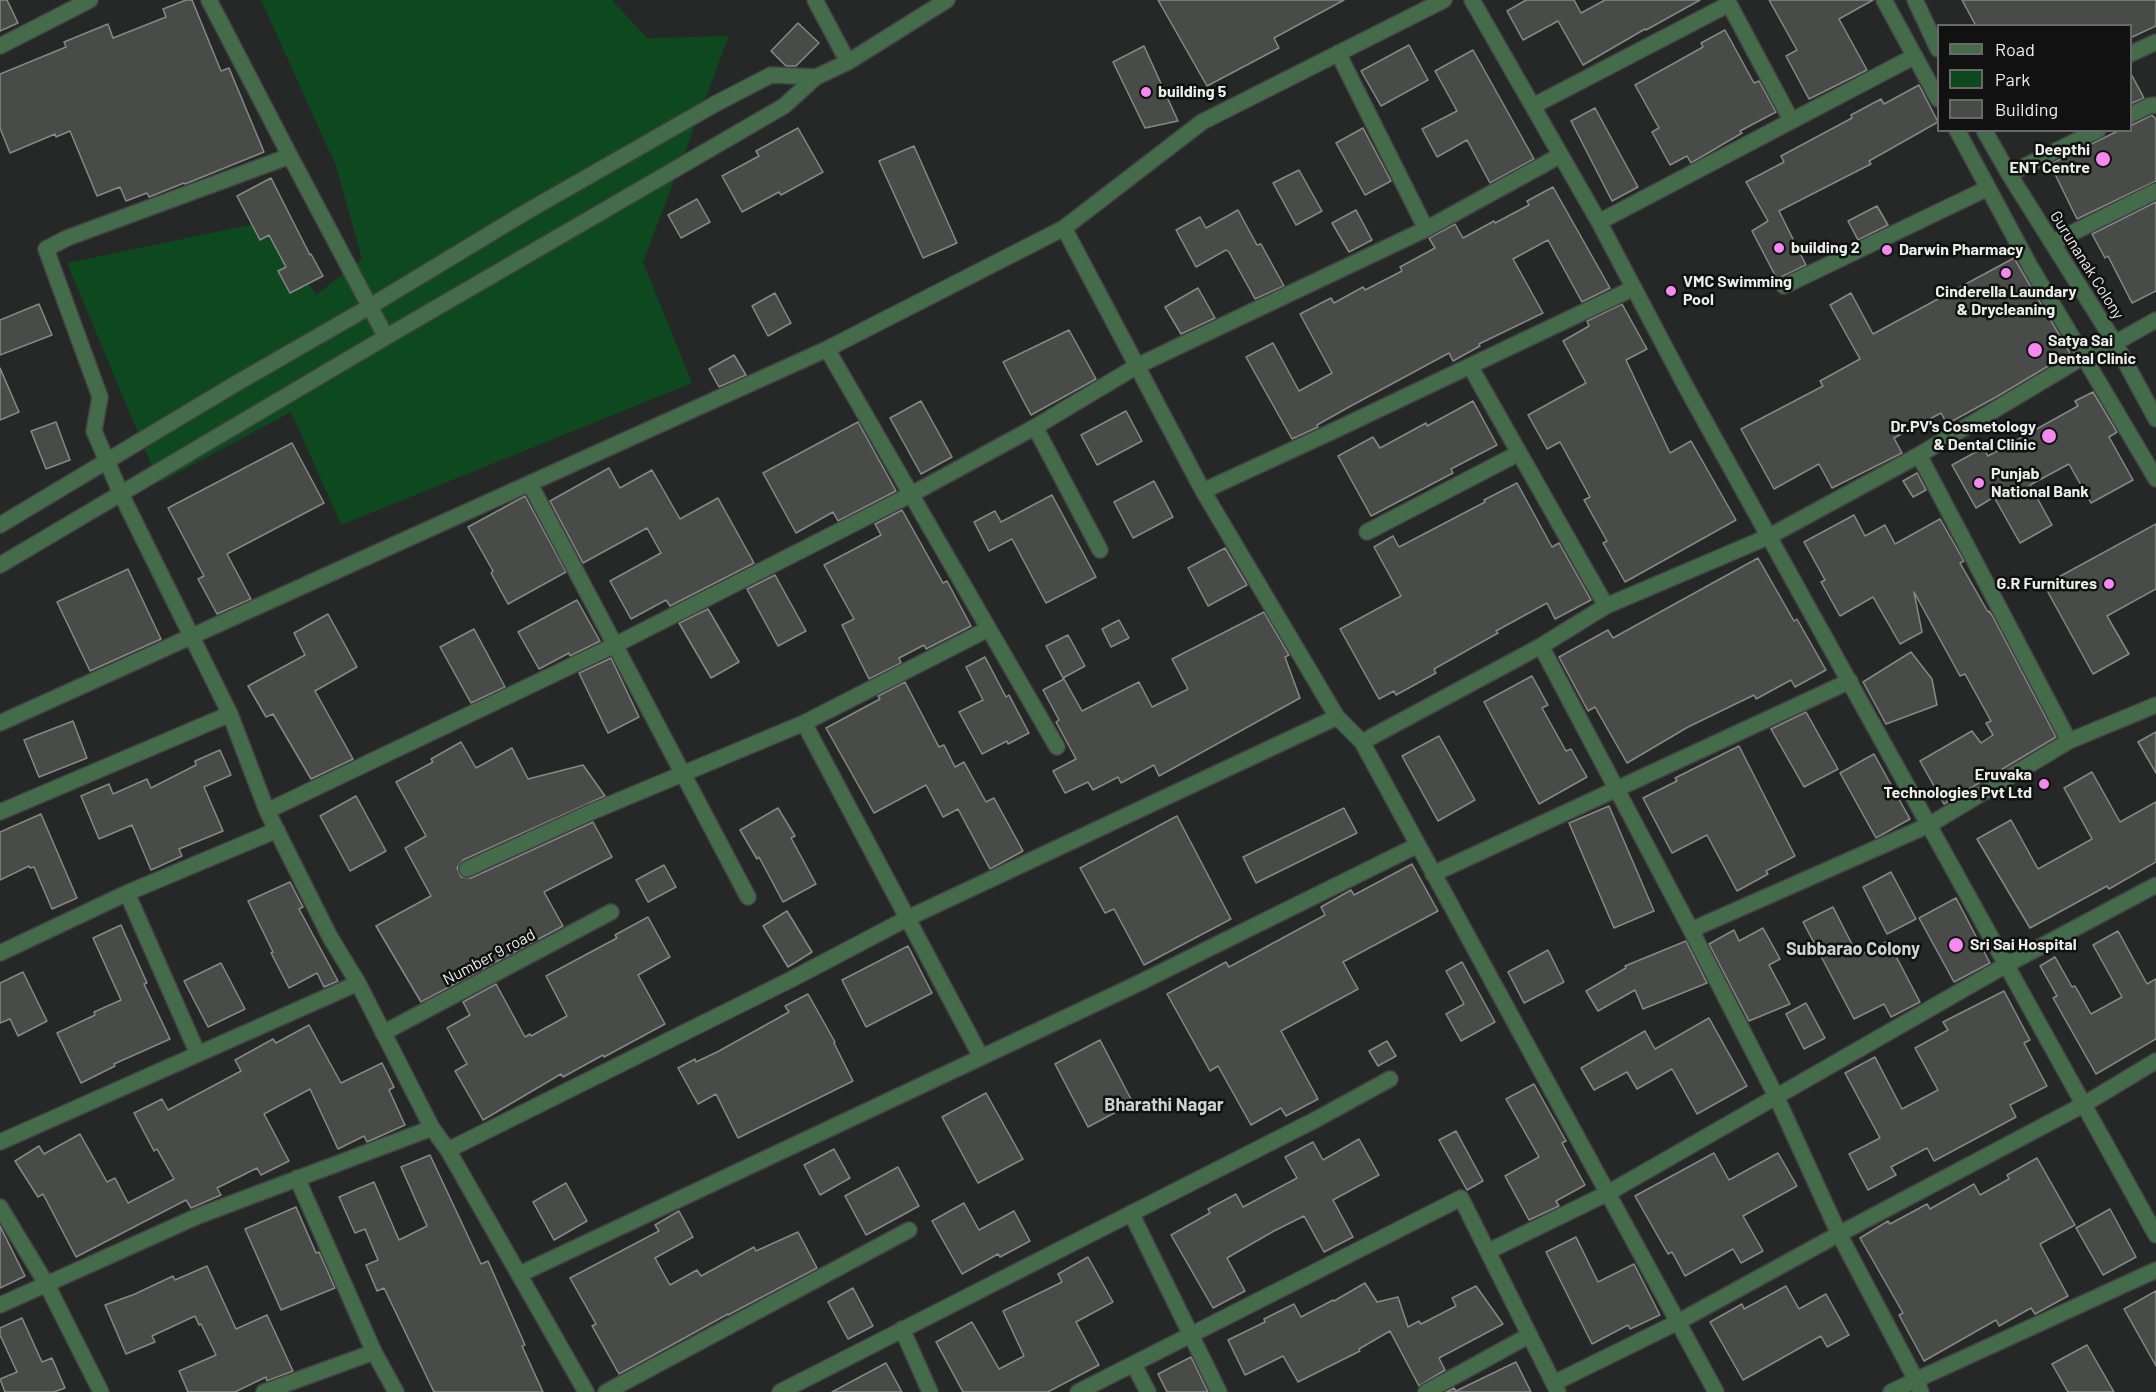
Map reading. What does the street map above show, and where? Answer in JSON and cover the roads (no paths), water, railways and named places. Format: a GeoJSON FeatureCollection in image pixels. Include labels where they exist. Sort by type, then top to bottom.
{"type":"FeatureCollection","features":[{"type":"Feature","properties":{"kind":"street"},"geometry":{"type":"LineString","coordinates":[[0,46],[90,0]]}},
{"type":"Feature","properties":{"kind":"street"},"geometry":{"type":"LineString","coordinates":[[209,0],[386,337]]}},
{"type":"Feature","properties":{"kind":"street"},"geometry":{"type":"LineString","coordinates":[[816,0],[848,62]]}},
{"type":"Feature","properties":{"kind":"street"},"geometry":{"type":"LineString","coordinates":[[0,565],[784,106],[816,77],[848,62],[947,0]]}},
{"type":"Feature","properties":{"kind":"street"},"geometry":{"type":"LineString","coordinates":[[0,723],[827,350],[1064,228],[1202,122],[1444,0]]}},
{"type":"Feature","properties":{"kind":"street"},"geometry":{"type":"LineString","coordinates":[[1472,0],[1599,222],[1686,387],[2156,1235]]}},
{"type":"Feature","properties":{"kind":"street"},"geometry":{"type":"LineString","coordinates":[[1884,0],[1937,97]]}},
{"type":"Feature","properties":{"kind":"street"},"geometry":{"type":"LineString","coordinates":[[1915,0],[1937,47]]}},
{"type":"Feature","properties":{"kind":"street"},"geometry":{"type":"LineString","coordinates":[[1533,106],[1728,2],[1791,120]]}},
{"type":"Feature","properties":{"kind":"street"},"geometry":{"type":"LineString","coordinates":[[2132,53],[2156,42]]}},
{"type":"Feature","properties":{"kind":"street"},"geometry":{"type":"LineString","coordinates":[[1338,53],[1426,229]]}},
{"type":"Feature","properties":{"kind":"street"},"geometry":{"type":"LineString","coordinates":[[1599,222],[1915,56]]}},
{"type":"Feature","properties":{"kind":"street"},"geometry":{"type":"LineString","coordinates":[[0,525],[526,212],[715,104],[771,75],[816,77]]}},
{"type":"Feature","properties":{"kind":"street"},"geometry":{"type":"LineString","coordinates":[[2132,114],[2156,105]]}},
{"type":"Feature","properties":{"kind":"street"},"geometry":{"type":"LineString","coordinates":[[1957,132],[2030,266],[2156,479]]}},
{"type":"Feature","properties":{"kind":"street","name":"Gurunanak Colony"},"geometry":{"type":"LineString","coordinates":[[1985,132],[2115,343],[2156,419]]}},
{"type":"Feature","properties":{"kind":"street"},"geometry":{"type":"LineString","coordinates":[[2009,174],[2094,132]]}},
{"type":"Feature","properties":{"kind":"street"},"geometry":{"type":"LineString","coordinates":[[267,811],[615,645],[910,495],[1035,427],[1137,366],[1426,229],[1561,155]]}},
{"type":"Feature","properties":{"kind":"street"},"geometry":{"type":"LineString","coordinates":[[290,156],[67,238],[46,249],[100,397],[94,431],[121,494],[230,714],[267,811],[330,937],[358,983],[432,1128],[448,1150],[586,1392]]}},
{"type":"Feature","properties":{"kind":"street"},"geometry":{"type":"LineString","coordinates":[[1784,286],[1988,188]]}},
{"type":"Feature","properties":{"kind":"street"},"geometry":{"type":"LineString","coordinates":[[2052,243],[2156,190]]}},
{"type":"Feature","properties":{"kind":"street"},"geometry":{"type":"LineString","coordinates":[[1064,228],[1203,491],[1337,717],[1362,742],[1716,1392]]}},
{"type":"Feature","properties":{"kind":"street"},"geometry":{"type":"LineString","coordinates":[[1203,491],[1634,288]]}},
{"type":"Feature","properties":{"kind":"street"},"geometry":{"type":"LineString","coordinates":[[1362,742],[1540,645],[1606,606],[1770,536],[1919,454],[2083,357],[2115,343],[2156,320]]}},
{"type":"Feature","properties":{"kind":"street"},"geometry":{"type":"LineString","coordinates":[[827,350],[1057,747]]}},
{"type":"Feature","properties":{"kind":"street"},"geometry":{"type":"LineString","coordinates":[[1470,366],[1606,606]]}},
{"type":"Feature","properties":{"kind":"street"},"geometry":{"type":"LineString","coordinates":[[1035,427],[1100,550]]}},
{"type":"Feature","properties":{"kind":"street"},"geometry":{"type":"LineString","coordinates":[[1367,532],[1519,453]]}},
{"type":"Feature","properties":{"kind":"street"},"geometry":{"type":"LineString","coordinates":[[1919,454],[2068,741]]}},
{"type":"Feature","properties":{"kind":"street"},"geometry":{"type":"LineString","coordinates":[[530,484],[748,897]]}},
{"type":"Feature","properties":{"kind":"street"},"geometry":{"type":"LineString","coordinates":[[468,869],[589,813],[804,723],[988,629]]}},
{"type":"Feature","properties":{"kind":"street"},"geometry":{"type":"LineString","coordinates":[[1540,645],[1776,1096],[1839,1234],[1919,1386]]}},
{"type":"Feature","properties":{"kind":"street"},"geometry":{"type":"LineString","coordinates":[[1433,874],[1850,681]]}},
{"type":"Feature","properties":{"kind":"street"},"geometry":{"type":"LineString","coordinates":[[1691,930],[1929,825],[2068,741],[2156,705]]}},
{"type":"Feature","properties":{"kind":"street"},"geometry":{"type":"LineString","coordinates":[[0,812],[230,714]]}},
{"type":"Feature","properties":{"kind":"street"},"geometry":{"type":"LineString","coordinates":[[448,1150],[790,980],[908,918],[1337,717]]}},
{"type":"Feature","properties":{"kind":"street"},"geometry":{"type":"LineString","coordinates":[[804,723],[981,1057]]}},
{"type":"Feature","properties":{"kind":"street"},"geometry":{"type":"LineString","coordinates":[[0,953],[127,892],[277,830]]}},
{"type":"Feature","properties":{"kind":"street"},"geometry":{"type":"LineString","coordinates":[[520,1274],[1135,985],[1418,845]]}},
{"type":"Feature","properties":{"kind":"street"},"geometry":{"type":"LineString","coordinates":[[1489,1251],[1608,1193],[2006,965],[2156,885]]}},
{"type":"Feature","properties":{"kind":"street"},"geometry":{"type":"LineString","coordinates":[[127,892],[198,1054]]}},
{"type":"Feature","properties":{"kind":"street","name":"Number 9 road"},"geometry":{"type":"LineString","coordinates":[[383,1033],[611,912]]}},
{"type":"Feature","properties":{"kind":"street"},"geometry":{"type":"LineString","coordinates":[[0,1142],[358,983]]}},
{"type":"Feature","properties":{"kind":"street"},"geometry":{"type":"LineString","coordinates":[[1078,1392],[1461,1198],[1556,1388],[1839,1234],[2083,1106],[2156,1061]]}},
{"type":"Feature","properties":{"kind":"street"},"geometry":{"type":"LineString","coordinates":[[780,1392],[1315,1120],[1390,1079]]}},
{"type":"Feature","properties":{"kind":"street"},"geometry":{"type":"LineString","coordinates":[[0,1305],[198,1216],[432,1128]]}},
{"type":"Feature","properties":{"kind":"street"},"geometry":{"type":"LineString","coordinates":[[297,1178],[374,1352],[396,1392]]}},
{"type":"Feature","properties":{"kind":"street"},"geometry":{"type":"LineString","coordinates":[[0,1207],[47,1285],[100,1392]]}},
{"type":"Feature","properties":{"kind":"street"},"geometry":{"type":"LineString","coordinates":[[1131,1214],[1219,1392]]}},
{"type":"Feature","properties":{"kind":"street"},"geometry":{"type":"LineString","coordinates":[[606,1392],[909,1230]]}},
{"type":"Feature","properties":{"kind":"street"},"geometry":{"type":"LineString","coordinates":[[1891,1392],[1919,1386],[2156,1270]]}},
{"type":"Feature","properties":{"kind":"street"},"geometry":{"type":"LineString","coordinates":[[902,1329],[930,1392]]}},
{"type":"Feature","properties":{"kind":"street"},"geometry":{"type":"LineString","coordinates":[[1426,1392],[1528,1336]]}},
{"type":"Feature","properties":{"kind":"street"},"geometry":{"type":"LineString","coordinates":[[264,1392],[374,1352]]}},
{"type":"Feature","properties":{"kind":"street"},"geometry":{"type":"LineString","coordinates":[[1134,1365],[1148,1392]]}},
{"type":"Feature","properties":{"kind":"place","name":"building 5"},"geometry":{"type":"Point","coordinates":[1146,92]}},
{"type":"Feature","properties":{"kind":"place","name":"Deepthi ENT Centre"},"geometry":{"type":"Point","coordinates":[2103,159]}},
{"type":"Feature","properties":{"kind":"place","name":"building 2"},"geometry":{"type":"Point","coordinates":[1779,248]}},
{"type":"Feature","properties":{"kind":"place","name":"Darwin Pharmacy"},"geometry":{"type":"Point","coordinates":[1887,250]}},
{"type":"Feature","properties":{"kind":"place","name":"Cinderella Laundary & Drycleaning"},"geometry":{"type":"Point","coordinates":[2006,273]}},
{"type":"Feature","properties":{"kind":"place","name":"VMC Swimming Pool"},"geometry":{"type":"Point","coordinates":[1671,291]}},
{"type":"Feature","properties":{"kind":"place","name":"Satya Sai Dental Clinic"},"geometry":{"type":"Point","coordinates":[2035,350]}},
{"type":"Feature","properties":{"kind":"place","name":"Dr.PV's Cosmetology & Dental Clinic"},"geometry":{"type":"Point","coordinates":[2049,436]}},
{"type":"Feature","properties":{"kind":"place","name":"Punjab National Bank"},"geometry":{"type":"Point","coordinates":[1979,483]}},
{"type":"Feature","properties":{"kind":"place","name":"G.R Furnitures"},"geometry":{"type":"Point","coordinates":[2109,584]}},
{"type":"Feature","properties":{"kind":"place","name":"Eruvaka Technologies Pvt Ltd"},"geometry":{"type":"Point","coordinates":[2044,784]}},
{"type":"Feature","properties":{"kind":"place","name":"Sri Sai Hospital"},"geometry":{"type":"Point","coordinates":[1956,945]}},
{"type":"Feature","properties":{"kind":"district","name":"Subbarao Colony"},"geometry":{"type":"Point","coordinates":[1853,949]}},
{"type":"Feature","properties":{"kind":"district","name":"Bharathi Nagar"},"geometry":{"type":"Point","coordinates":[1164,1105]}}]}
